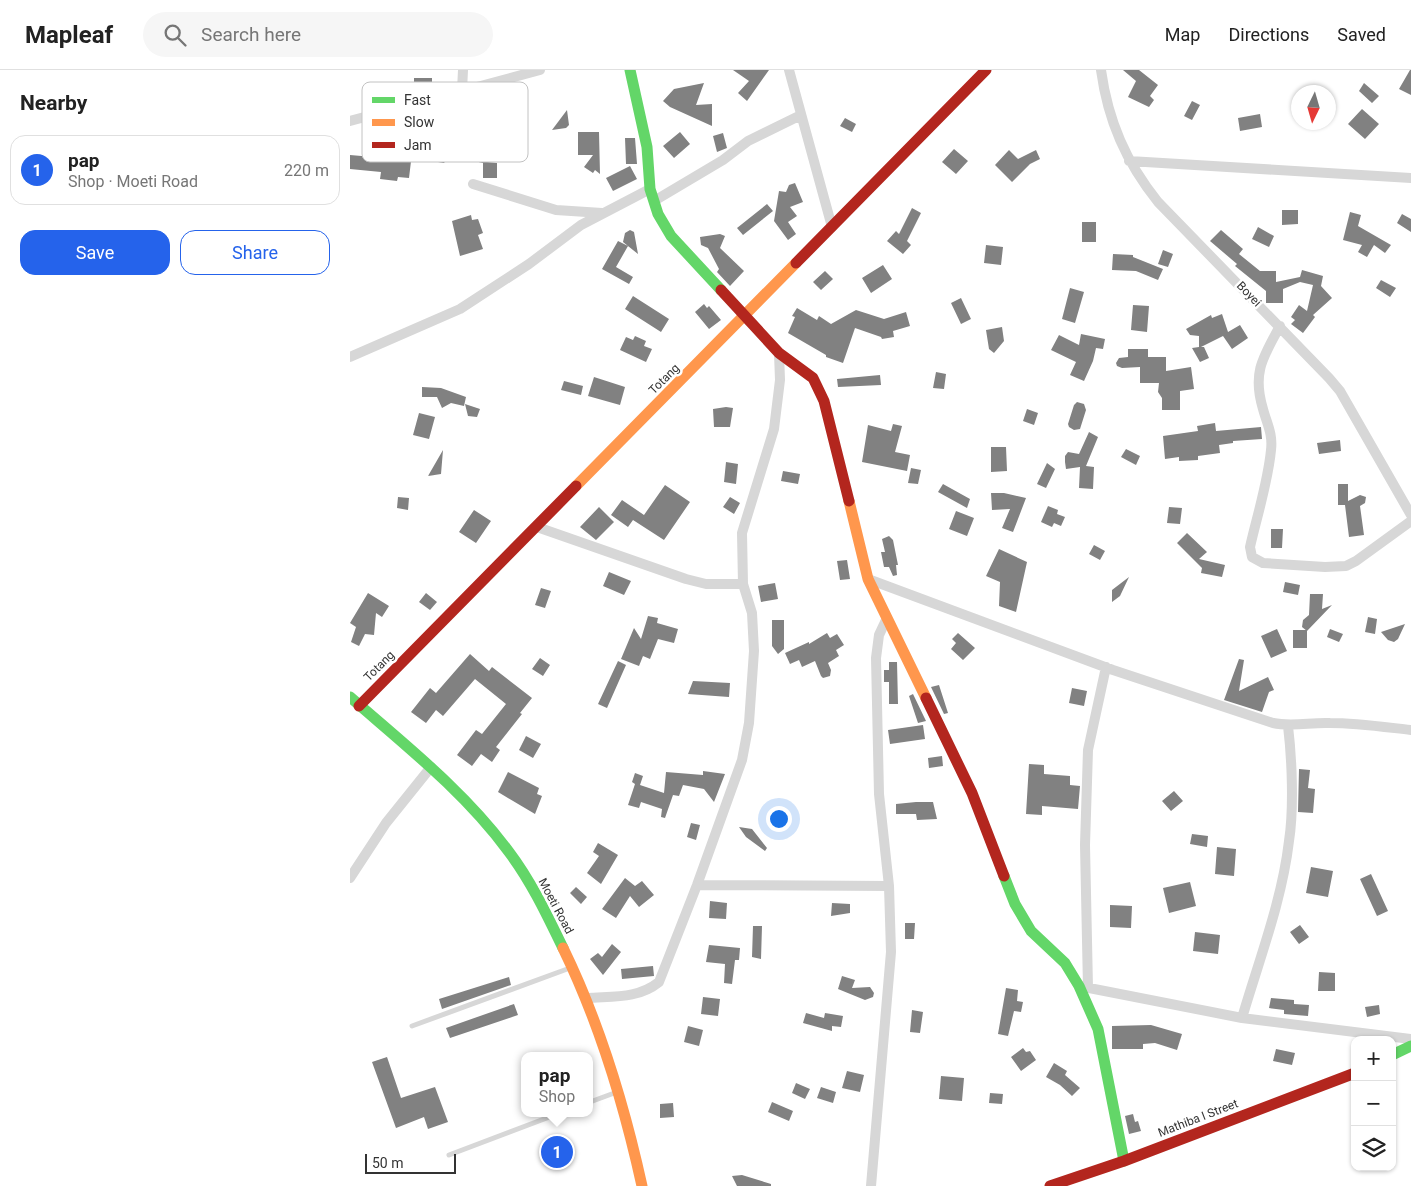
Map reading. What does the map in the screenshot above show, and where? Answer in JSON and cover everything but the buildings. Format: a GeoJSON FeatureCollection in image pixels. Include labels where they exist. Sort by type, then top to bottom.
{"type":"FeatureCollection","features":[{"type":"Feature","properties":{"kind":"street"},"geometry":{"type":"LineString","coordinates":[[495,82],[540,70]]}},
{"type":"Feature","properties":{"kind":"street"},"geometry":{"type":"LineString","coordinates":[[630,70],[647,148],[650,189],[654,202],[671,236],[779,353],[813,378],[824,401],[868,579],[972,793],[1015,904],[1031,931],[1065,963],[1084,987],[1242,1018],[1411,1039]]}},
{"type":"Feature","properties":{"kind":"street"},"geometry":{"type":"LineString","coordinates":[[789,70],[832,227]]}},
{"type":"Feature","properties":{"kind":"street","name":"Totang"},"geometry":{"type":"LineString","coordinates":[[359,706],[986,70]]}},
{"type":"Feature","properties":{"kind":"street","name":"Boyei"},"geometry":{"type":"LineString","coordinates":[[1101,70],[1110,114],[1129,161],[1158,202],[1280,326],[1340,391],[1411,515]]}},
{"type":"Feature","properties":{"kind":"street"},"geometry":{"type":"LineString","coordinates":[[654,202],[723,160],[748,140],[801,115]]}},
{"type":"Feature","properties":{"kind":"street"},"geometry":{"type":"LineString","coordinates":[[1129,161],[1411,178]]}},
{"type":"Feature","properties":{"kind":"street"},"geometry":{"type":"LineString","coordinates":[[473,184],[556,210],[603,214]]}},
{"type":"Feature","properties":{"kind":"street"},"geometry":{"type":"LineString","coordinates":[[350,357],[460,309],[529,264],[581,225],[650,189]]}},
{"type":"Feature","properties":{"kind":"street"},"geometry":{"type":"LineString","coordinates":[[1280,326],[1261,360],[1258,384],[1263,408],[1271,430],[1271,450],[1250,547],[1252,557],[1263,563],[1325,567],[1346,566],[1356,561],[1411,521]]}},
{"type":"Feature","properties":{"kind":"street"},"geometry":{"type":"LineString","coordinates":[[587,998],[638,995],[648,991],[659,982],[697,886],[742,760],[749,723],[754,651],[752,613],[743,584],[742,533],[774,429],[780,380],[779,353]]}},
{"type":"Feature","properties":{"kind":"street"},"geometry":{"type":"LineString","coordinates":[[536,527],[686,579],[706,584],[743,584]]}},
{"type":"Feature","properties":{"kind":"street"},"geometry":{"type":"LineString","coordinates":[[868,579],[1106,667],[1273,723],[1288,726],[1340,723],[1411,730]]}},
{"type":"Feature","properties":{"kind":"street"},"geometry":{"type":"LineString","coordinates":[[871,1186],[891,952],[889,886],[879,794],[876,658],[879,634],[887,618]]}},
{"type":"Feature","properties":{"kind":"street"},"geometry":{"type":"LineString","coordinates":[[1106,667],[1088,750],[1084,987],[1098,1029],[1124,1161]]}},
{"type":"Feature","properties":{"kind":"street","name":"Moeti Road"},"geometry":{"type":"LineString","coordinates":[[350,698],[431,767],[510,852],[540,903],[587,998],[620,1091],[642,1186]]}},
{"type":"Feature","properties":{"kind":"street"},"geometry":{"type":"LineString","coordinates":[[1242,1018],[1283,873],[1290,839],[1290,748],[1288,726]]}},
{"type":"Feature","properties":{"kind":"street"},"geometry":{"type":"LineString","coordinates":[[350,878],[386,823],[431,767]]}},
{"type":"Feature","properties":{"kind":"street"},"geometry":{"type":"LineString","coordinates":[[697,886],[889,886]]}},
{"type":"Feature","properties":{"kind":"street"},"geometry":{"type":"LineString","coordinates":[[1396,1053],[1411,1046]]}},
{"type":"Feature","properties":{"kind":"street","name":"Mathiba I Street"},"geometry":{"type":"LineString","coordinates":[[1050,1186],[1124,1161],[1351,1075]]}},
{"type":"Feature","properties":{"kind":"lane"},"geometry":{"type":"LineString","coordinates":[[412,1026],[573,967]]}},
{"type":"Feature","properties":{"kind":"lane"},"geometry":{"type":"LineString","coordinates":[[593,1101],[620,1091]]}},
{"type":"Feature","properties":{"kind":"lane"},"geometry":{"type":"LineString","coordinates":[[449,1154],[549,1117]]}},
{"type":"Feature","properties":{"kind":"traffic: fast"},"geometry":{"type":"LineString","coordinates":[[630,70],[647,147],[650,189],[658,214],[671,236],[721,290]]}},
{"type":"Feature","properties":{"kind":"traffic: fast"},"geometry":{"type":"LineString","coordinates":[[350,697],[434,770],[492,830],[509,852],[538,898],[563,948]]}},
{"type":"Feature","properties":{"kind":"traffic: fast"},"geometry":{"type":"LineString","coordinates":[[1004,876],[1015,904],[1031,931],[1065,963],[1079,986],[1098,1029],[1124,1161]]}},
{"type":"Feature","properties":{"kind":"traffic: fast"},"geometry":{"type":"LineString","coordinates":[[1396,1053],[1411,1046]]}},
{"type":"Feature","properties":{"kind":"traffic: slow"},"geometry":{"type":"LineString","coordinates":[[576,486],[796,263]]}},
{"type":"Feature","properties":{"kind":"traffic: slow"},"geometry":{"type":"LineString","coordinates":[[849,501],[868,579],[926,698]]}},
{"type":"Feature","properties":{"kind":"traffic: slow"},"geometry":{"type":"LineString","coordinates":[[563,948],[600,1035],[610,1065],[642,1186]]}},
{"type":"Feature","properties":{"kind":"traffic: jam"},"geometry":{"type":"LineString","coordinates":[[796,263],[986,70]]}},
{"type":"Feature","properties":{"kind":"traffic: jam"},"geometry":{"type":"LineString","coordinates":[[721,290],[779,353],[813,378],[824,401],[849,501]]}},
{"type":"Feature","properties":{"kind":"traffic: jam"},"geometry":{"type":"LineString","coordinates":[[359,706],[576,486]]}},
{"type":"Feature","properties":{"kind":"traffic: jam"},"geometry":{"type":"LineString","coordinates":[[926,698],[972,793],[1004,876]]}},
{"type":"Feature","properties":{"kind":"traffic: jam"},"geometry":{"type":"LineString","coordinates":[[1050,1186],[1124,1161],[1351,1075]]}},
{"type":"Feature","properties":{"kind":"place","name":"pap"},"geometry":{"type":"Point","coordinates":[557,1152]}}]}
